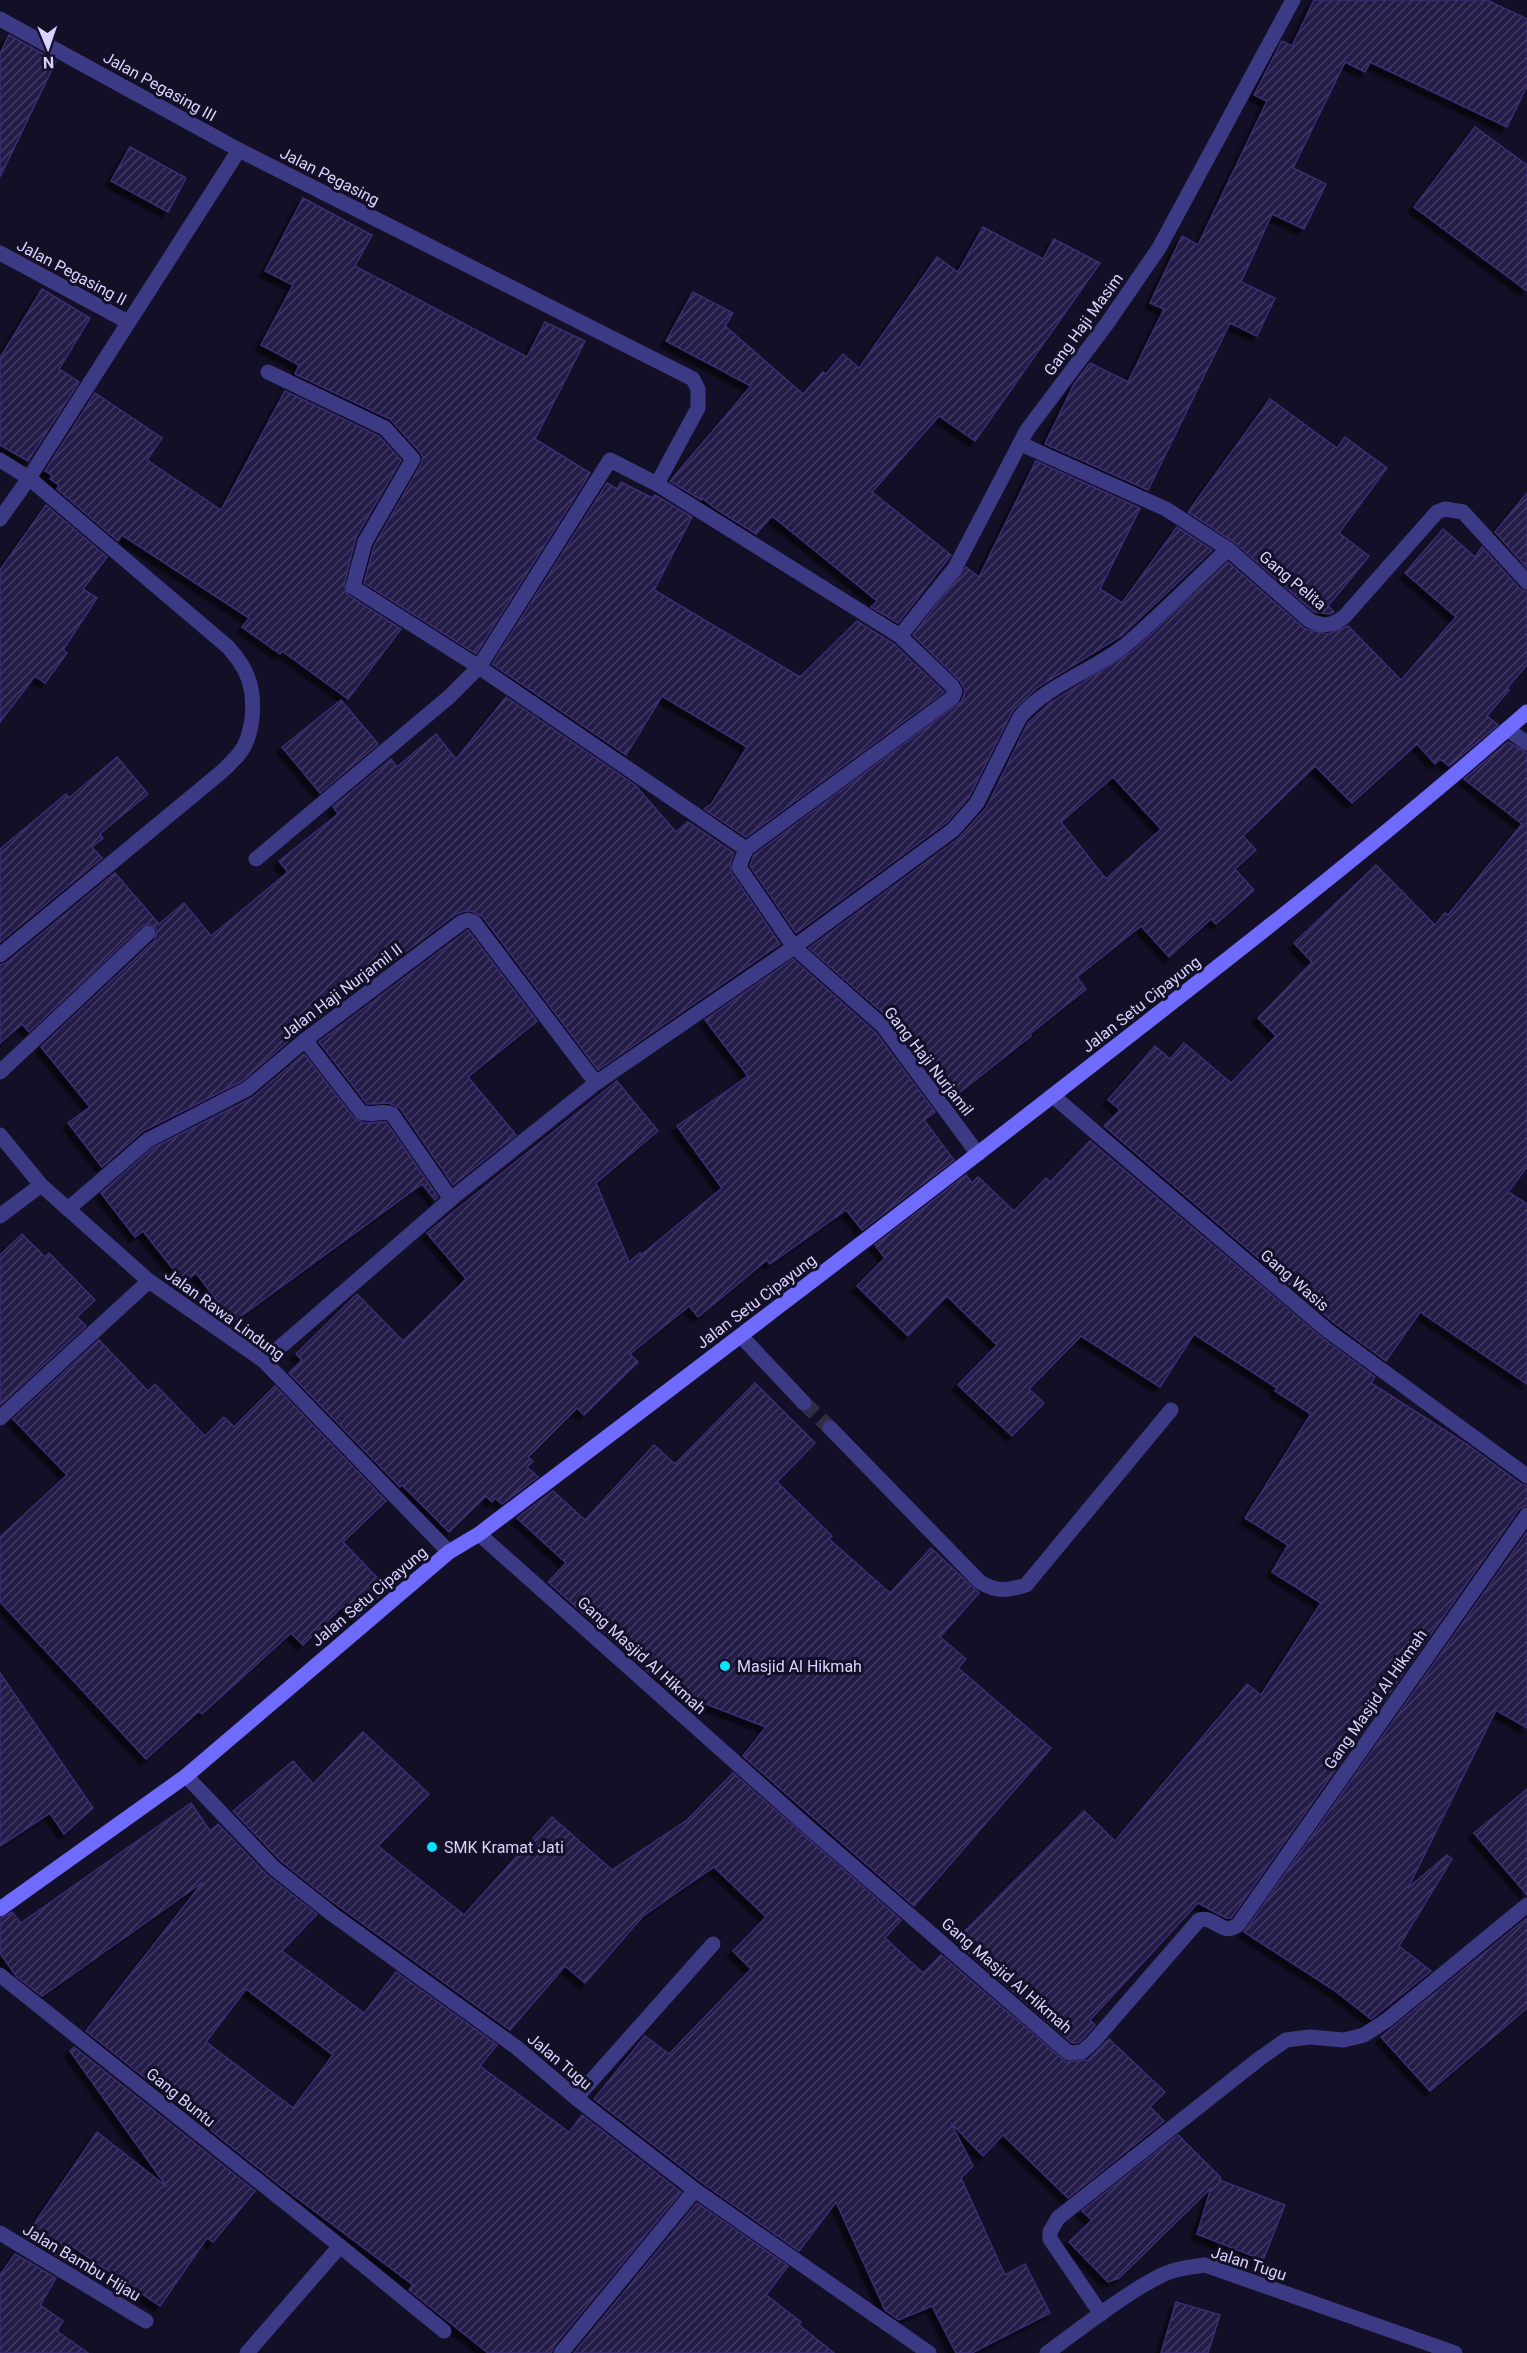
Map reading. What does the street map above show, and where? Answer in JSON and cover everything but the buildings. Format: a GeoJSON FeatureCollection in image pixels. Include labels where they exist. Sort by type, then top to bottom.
{"type":"FeatureCollection","features":[{"type":"Feature","properties":{"kind":"street","name":"Gang Haji Masim"},"geometry":{"type":"LineString","coordinates":[[900,636],[955,568],[1027,430],[1106,325],[1159,248],[1293,0]]}},
{"type":"Feature","properties":{"kind":"street","name":"Jalan Pegasing III"},"geometry":{"type":"LineString","coordinates":[[0,19],[239,150]]}},
{"type":"Feature","properties":{"kind":"street"},"geometry":{"type":"LineString","coordinates":[[0,519],[29,478],[239,150]]}},
{"type":"Feature","properties":{"kind":"street","name":"Jalan Pegasing"},"geometry":{"type":"LineString","coordinates":[[239,150],[693,379],[698,389],[698,408],[657,484]]}},
{"type":"Feature","properties":{"kind":"street","name":"Jalan Pegasing II"},"geometry":{"type":"LineString","coordinates":[[0,253],[128,322]]}},
{"type":"Feature","properties":{"kind":"street"},"geometry":{"type":"LineString","coordinates":[[256,858],[449,697],[479,667],[610,460],[657,484],[900,636],[952,686],[955,692],[952,697],[746,849],[479,667],[353,587],[365,542],[413,459],[385,428],[268,372]]}},
{"type":"Feature","properties":{"kind":"street","name":"Gang Pelita"},"geometry":{"type":"LineString","coordinates":[[1021,444],[1166,509],[1228,549],[1309,621],[1318,625],[1331,625],[1345,616],[1437,512],[1445,509],[1463,512],[1527,582]]}},
{"type":"Feature","properties":{"kind":"street"},"geometry":{"type":"LineString","coordinates":[[0,460],[29,478],[228,646],[240,660],[248,678],[252,697],[252,717],[248,737],[240,753],[219,774],[0,955]]}},
{"type":"Feature","properties":{"kind":"street"},"geometry":{"type":"LineString","coordinates":[[264,1361],[451,1198],[596,1083],[794,947],[966,818],[977,803],[1020,717],[1028,707],[1126,644],[1228,549]]}},
{"type":"Feature","properties":{"kind":"street","name":"Jalan Setu Cipayung"},"geometry":{"type":"LineString","coordinates":[[0,1909],[186,1776],[449,1552],[479,1534],[1053,1096],[1339,870],[1527,712]]}},
{"type":"Feature","properties":{"kind":"street"},"geometry":{"type":"LineString","coordinates":[[1507,729],[1527,743]]}},
{"type":"Feature","properties":{"kind":"street","name":"Gang Haji Nurjamil"},"geometry":{"type":"LineString","coordinates":[[746,849],[739,867],[794,947],[883,1026],[978,1154]]}},
{"type":"Feature","properties":{"kind":"street","name":"Jalan Haji Nurjamil II"},"geometry":{"type":"LineString","coordinates":[[68,1209],[148,1140],[247,1089],[305,1040],[462,922],[468,920],[474,922],[596,1083]]}},
{"type":"Feature","properties":{"kind":"street"},"geometry":{"type":"LineString","coordinates":[[0,1072],[148,933]]}},
{"type":"Feature","properties":{"kind":"street"},"geometry":{"type":"LineString","coordinates":[[305,1040],[361,1112],[392,1114],[451,1198]]}},
{"type":"Feature","properties":{"kind":"street","name":"Gang Wasis"},"geometry":{"type":"LineString","coordinates":[[1053,1096],[1327,1330],[1527,1476]]}},
{"type":"Feature","properties":{"kind":"street","name":"Jalan Rawa Lindung"},"geometry":{"type":"LineString","coordinates":[[0,1135],[40,1185],[149,1281],[264,1361],[449,1552]]}},
{"type":"Feature","properties":{"kind":"street"},"geometry":{"type":"LineString","coordinates":[[0,1216],[40,1185]]}},
{"type":"Feature","properties":{"kind":"street"},"geometry":{"type":"LineString","coordinates":[[0,1418],[149,1281]]}},
{"type":"Feature","properties":{"kind":"street"},"geometry":{"type":"LineString","coordinates":[[741,1336],[804,1403]]}},
{"type":"Feature","properties":{"kind":"street"},"geometry":{"type":"LineString","coordinates":[[830,1428],[980,1582],[991,1589],[1009,1591],[1026,1585],[1171,1410]]}},
{"type":"Feature","properties":{"kind":"street","name":"Gang Masjid Al Hikmah"},"geometry":{"type":"LineString","coordinates":[[479,1534],[808,1827],[1070,2053],[1082,2052],[1093,2042],[1199,1920],[1208,1918],[1224,1929],[1231,1929],[1238,1925],[1527,1515]]}},
{"type":"Feature","properties":{"kind":"street","name":"Jalan Tugu"},"geometry":{"type":"LineString","coordinates":[[186,1776],[274,1868],[360,1934],[516,2047],[576,2098],[695,2190],[929,2353]]}},
{"type":"Feature","properties":{"kind":"street"},"geometry":{"type":"LineString","coordinates":[[1101,2314],[1050,2239],[1050,2232],[1058,2218],[1286,2040],[1311,2037],[1344,2040],[1364,2035],[1387,2020],[1527,1905]]}},
{"type":"Feature","properties":{"kind":"street"},"geometry":{"type":"LineString","coordinates":[[576,2098],[713,1944]]}},
{"type":"Feature","properties":{"kind":"street","name":"Gang Buntu"},"geometry":{"type":"LineString","coordinates":[[0,1975],[444,2331]]}},
{"type":"Feature","properties":{"kind":"street"},"geometry":{"type":"LineString","coordinates":[[561,2353],[695,2190]]}},
{"type":"Feature","properties":{"kind":"street","name":"Jalan Bambu Hijau"},"geometry":{"type":"LineString","coordinates":[[0,2234],[146,2321]]}},
{"type":"Feature","properties":{"kind":"street"},"geometry":{"type":"LineString","coordinates":[[247,2353],[340,2246]]}},
{"type":"Feature","properties":{"kind":"street","name":"Jalan Tugu"},"geometry":{"type":"LineString","coordinates":[[1047,2353],[1101,2314],[1161,2276],[1179,2269],[1205,2265],[1455,2353]]}},
{"type":"Feature","properties":{"kind":"tunnel"},"geometry":{"type":"LineString","coordinates":[[804,1403],[830,1428]]}},
{"type":"Feature","properties":{"kind":"place","name":"Masjid Al Hikmah"},"geometry":{"type":"Point","coordinates":[725,1666]}},
{"type":"Feature","properties":{"kind":"place","name":"SMK Kramat Jati"},"geometry":{"type":"Point","coordinates":[432,1847]}}]}
